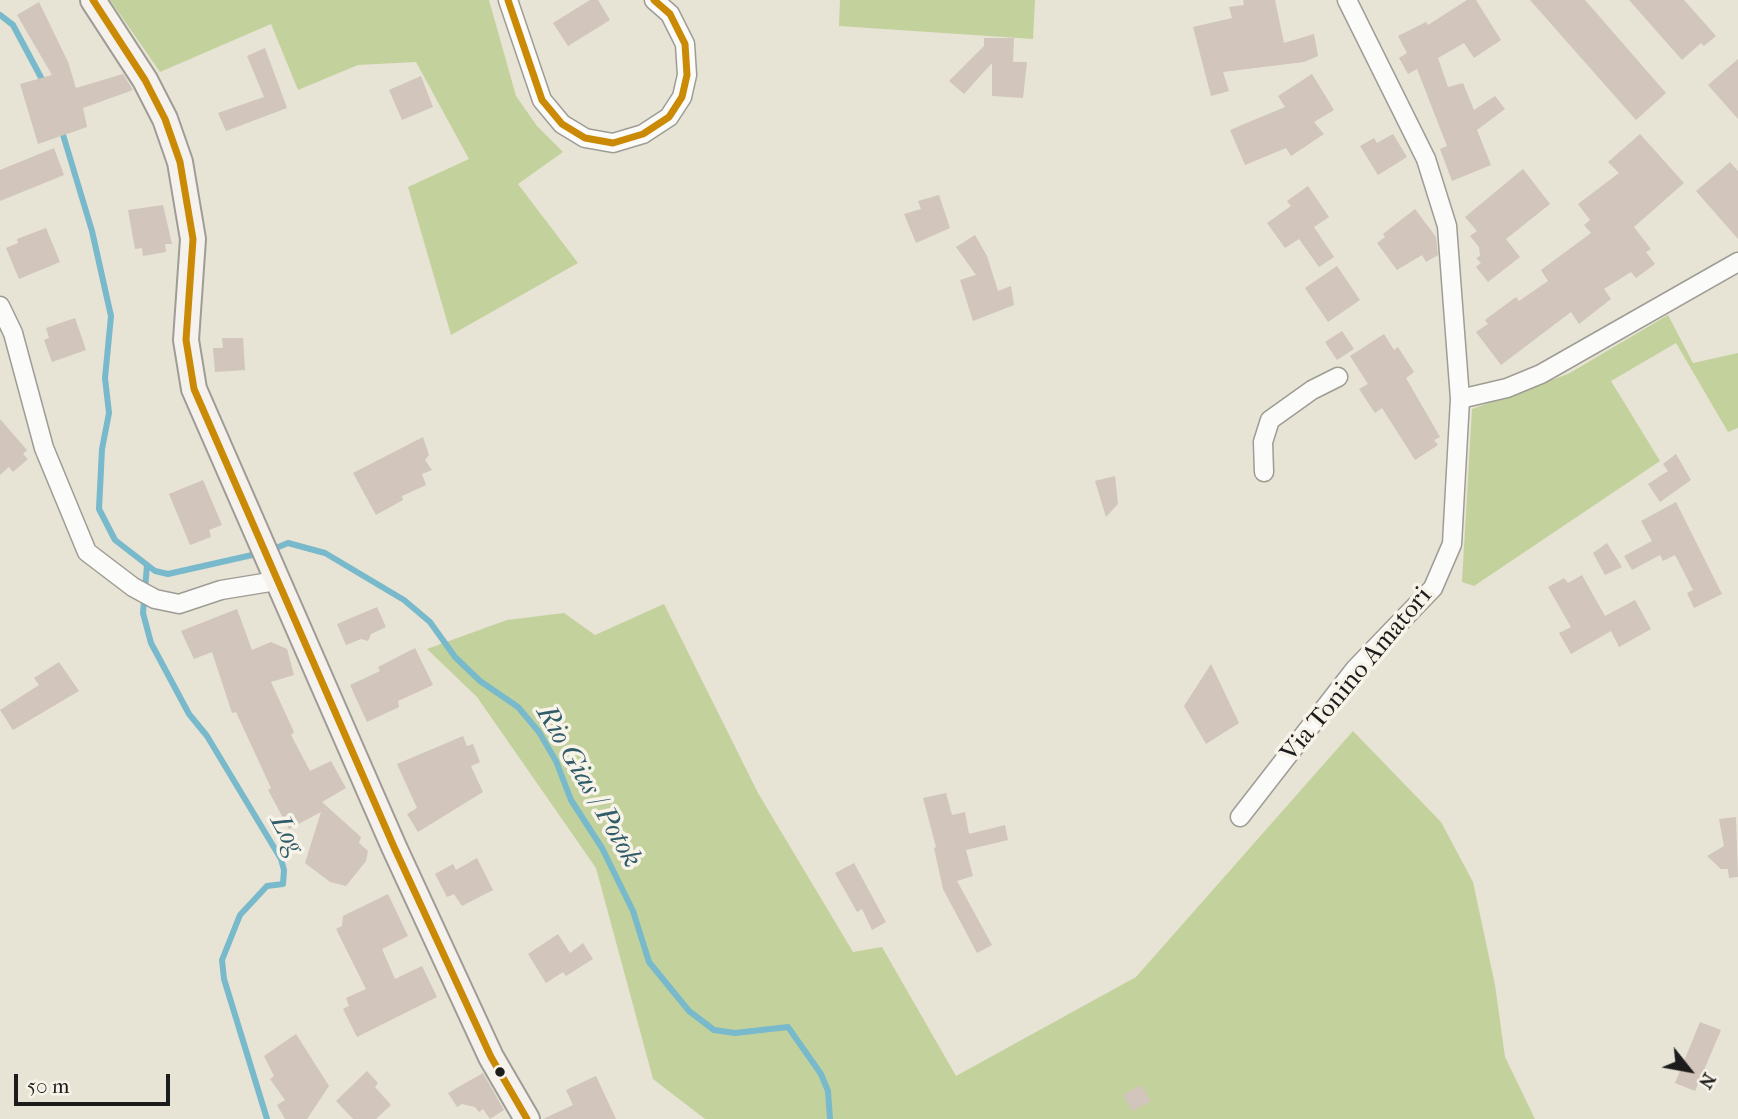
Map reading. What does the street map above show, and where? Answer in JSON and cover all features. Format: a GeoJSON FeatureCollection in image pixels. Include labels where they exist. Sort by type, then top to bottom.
{"type":"FeatureCollection","features":[{"type":"Feature","properties":{"kind":"street"},"geometry":{"type":"LineString","coordinates":[[93,0],[145,80],[165,119],[180,162],[193,239],[186,340],[194,389],[394,848],[491,1056],[527,1119]]}},
{"type":"Feature","properties":{"kind":"street"},"geometry":{"type":"LineString","coordinates":[[508,0],[541,100],[562,124],[585,138],[613,143],[643,134],[669,117],[682,97],[687,75],[685,44],[670,14],[654,0]]}},
{"type":"Feature","properties":{"kind":"street","name":"Via Tonino Amatori"},"geometry":{"type":"LineString","coordinates":[[1240,817],[1355,669],[1433,588],[1452,544],[1460,399],[1447,226],[1426,159],[1347,0]]}},
{"type":"Feature","properties":{"kind":"street"},"geometry":{"type":"LineString","coordinates":[[1460,399],[1507,388],[1541,374],[1738,262]]}},
{"type":"Feature","properties":{"kind":"street"},"geometry":{"type":"LineString","coordinates":[[0,306],[13,333],[44,448],[87,552],[132,587],[155,599],[179,604],[221,590],[276,582]]}},
{"type":"Feature","properties":{"kind":"street"},"geometry":{"type":"LineString","coordinates":[[1264,472],[1263,442],[1270,420],[1312,390],[1338,377]]}},
{"type":"Feature","properties":{"kind":"green space"},"geometry":{"type":"Polygon","coordinates":[[[110,0],[489,0],[516,96],[537,126],[563,152],[518,184],[578,263],[451,335],[408,187],[469,159],[416,62],[358,65],[298,90],[271,24],[160,72],[110,0]]]}},
{"type":"Feature","properties":{"kind":"green space"},"geometry":{"type":"Polygon","coordinates":[[[840,0],[1035,0],[1033,39],[839,26],[840,0]]]}},
{"type":"Feature","properties":{"kind":"green space"},"geometry":{"type":"Polygon","coordinates":[[[1668,315],[1693,363],[1738,353],[1738,428],[1728,432],[1676,343],[1611,381],[1660,461],[1474,586],[1462,582],[1472,409],[1568,374],[1668,315]]]}},
{"type":"Feature","properties":{"kind":"green space"},"geometry":{"type":"Polygon","coordinates":[[[664,604],[758,793],[853,952],[882,947],[956,1076],[1136,977],[1353,731],[1441,822],[1473,882],[1495,985],[1505,1057],[1535,1119],[705,1119],[653,1079],[596,868],[477,697],[427,649],[507,620],[564,613],[595,635],[664,604]]]}},
{"type":"Feature","properties":{"kind":"building"},"geometry":{"type":"Polygon","coordinates":[[[590,0],[598,0],[610,20],[568,46],[553,23],[590,0]]]}},
{"type":"Feature","properties":{"kind":"building"},"geometry":{"type":"Polygon","coordinates":[[[1243,0],[1275,0],[1284,43],[1314,34],[1318,56],[1304,62],[1223,72],[1229,91],[1211,96],[1193,27],[1232,18],[1229,7],[1244,5],[1243,0]]]}},
{"type":"Feature","properties":{"kind":"building"},"geometry":{"type":"Polygon","coordinates":[[[1467,0],[1476,0],[1501,40],[1474,58],[1464,43],[1438,58],[1448,87],[1463,83],[1474,110],[1495,96],[1505,109],[1477,130],[1491,165],[1452,181],[1440,149],[1447,146],[1417,69],[1408,74],[1399,58],[1407,53],[1398,36],[1426,22],[1428,25],[1467,0]]]}},
{"type":"Feature","properties":{"kind":"building"},"geometry":{"type":"Polygon","coordinates":[[[1530,0],[1585,0],[1666,93],[1636,120],[1530,0]]]}},
{"type":"Feature","properties":{"kind":"building"},"geometry":{"type":"Polygon","coordinates":[[[1629,0],[1684,0],[1716,36],[1704,46],[1701,43],[1682,60],[1629,0]]]}},
{"type":"Feature","properties":{"kind":"building"},"geometry":{"type":"Polygon","coordinates":[[[39,2],[68,62],[76,88],[123,74],[133,90],[83,108],[87,127],[38,144],[20,84],[52,75],[17,15],[39,2]]]}},
{"type":"Feature","properties":{"kind":"building"},"geometry":{"type":"Polygon","coordinates":[[[984,38],[1014,38],[1013,62],[1027,62],[1023,98],[992,96],[992,63],[964,94],[949,81],[984,46],[984,38]]]}},
{"type":"Feature","properties":{"kind":"building"},"geometry":{"type":"Polygon","coordinates":[[[265,48],[287,108],[226,131],[218,113],[264,97],[247,56],[265,48]]]}},
{"type":"Feature","properties":{"kind":"building"},"geometry":{"type":"Polygon","coordinates":[[[1738,59],[1738,119],[1708,85],[1738,59]]]}},
{"type":"Feature","properties":{"kind":"building"},"geometry":{"type":"Polygon","coordinates":[[[1312,74],[1334,110],[1314,122],[1324,134],[1291,156],[1286,148],[1245,165],[1230,130],[1285,107],[1278,96],[1312,74]]]}},
{"type":"Feature","properties":{"kind":"building"},"geometry":{"type":"Polygon","coordinates":[[[421,76],[433,107],[402,120],[389,90],[421,76]]]}},
{"type":"Feature","properties":{"kind":"building"},"geometry":{"type":"Polygon","coordinates":[[[1393,134],[1407,157],[1378,175],[1360,146],[1374,138],[1377,143],[1393,134]]]}},
{"type":"Feature","properties":{"kind":"building"},"geometry":{"type":"Polygon","coordinates":[[[1640,134],[1684,183],[1634,227],[1651,249],[1646,252],[1655,264],[1636,278],[1631,272],[1604,289],[1611,299],[1579,324],[1571,312],[1501,365],[1476,332],[1488,324],[1485,320],[1516,297],[1519,301],[1548,281],[1541,270],[1591,233],[1584,225],[1590,220],[1578,204],[1619,173],[1608,162],[1640,134]]]}},
{"type":"Feature","properties":{"kind":"building"},"geometry":{"type":"Polygon","coordinates":[[[54,148],[64,175],[0,201],[0,170],[54,148]]]}},
{"type":"Feature","properties":{"kind":"building"},"geometry":{"type":"Polygon","coordinates":[[[1730,162],[1738,171],[1738,239],[1696,191],[1730,162]]]}},
{"type":"Feature","properties":{"kind":"building"},"geometry":{"type":"Polygon","coordinates":[[[1523,169],[1550,204],[1506,239],[1520,257],[1488,282],[1476,267],[1481,263],[1476,258],[1480,256],[1479,247],[1470,236],[1477,231],[1465,217],[1523,169]]]}},
{"type":"Feature","properties":{"kind":"building"},"geometry":{"type":"Polygon","coordinates":[[[1308,186],[1329,217],[1314,227],[1334,257],[1319,267],[1299,239],[1285,248],[1267,223],[1291,206],[1287,201],[1308,186]]]}},
{"type":"Feature","properties":{"kind":"building"},"geometry":{"type":"Polygon","coordinates":[[[939,195],[950,228],[916,243],[904,214],[921,209],[918,201],[939,195]]]}},
{"type":"Feature","properties":{"kind":"building"},"geometry":{"type":"Polygon","coordinates":[[[163,205],[172,244],[165,244],[166,252],[143,256],[142,248],[135,249],[128,210],[163,205]]]}},
{"type":"Feature","properties":{"kind":"building"},"geometry":{"type":"Polygon","coordinates":[[[1415,209],[1436,237],[1438,255],[1426,262],[1422,255],[1397,270],[1377,243],[1385,237],[1383,234],[1415,209]]]}},
{"type":"Feature","properties":{"kind":"building"},"geometry":{"type":"Polygon","coordinates":[[[46,228],[60,262],[19,279],[6,248],[18,243],[17,239],[46,228]]]}},
{"type":"Feature","properties":{"kind":"building"},"geometry":{"type":"Polygon","coordinates":[[[975,235],[987,256],[998,291],[1011,286],[1014,305],[973,321],[960,280],[976,275],[956,247],[975,235]]]}},
{"type":"Feature","properties":{"kind":"building"},"geometry":{"type":"Polygon","coordinates":[[[1337,266],[1360,300],[1328,322],[1305,288],[1337,266]]]}},
{"type":"Feature","properties":{"kind":"building"},"geometry":{"type":"Polygon","coordinates":[[[75,318],[86,350],[52,362],[44,340],[49,338],[46,328],[75,318]]]}},
{"type":"Feature","properties":{"kind":"building"},"geometry":{"type":"Polygon","coordinates":[[[1342,331],[1354,349],[1337,360],[1325,342],[1342,331]]]}},
{"type":"Feature","properties":{"kind":"building"},"geometry":{"type":"Polygon","coordinates":[[[1384,334],[1394,350],[1398,347],[1414,372],[1406,378],[1440,437],[1434,440],[1438,445],[1415,460],[1382,408],[1375,413],[1359,389],[1368,384],[1350,356],[1384,334]]]}},
{"type":"Feature","properties":{"kind":"building"},"geometry":{"type":"Polygon","coordinates":[[[222,338],[243,338],[245,370],[215,372],[213,348],[223,348],[222,338]]]}},
{"type":"Feature","properties":{"kind":"building"},"geometry":{"type":"Polygon","coordinates":[[[0,419],[27,450],[23,454],[28,459],[13,472],[9,467],[0,475],[0,419]]]}},
{"type":"Feature","properties":{"kind":"building"},"geometry":{"type":"Polygon","coordinates":[[[423,437],[429,455],[425,460],[432,470],[422,474],[426,485],[402,496],[403,500],[376,515],[353,473],[423,437]]]}},
{"type":"Feature","properties":{"kind":"building"},"geometry":{"type":"Polygon","coordinates":[[[1676,454],[1691,480],[1660,502],[1648,484],[1668,471],[1663,464],[1676,454]]]}},
{"type":"Feature","properties":{"kind":"building"},"geometry":{"type":"Polygon","coordinates":[[[1115,476],[1118,504],[1106,517],[1095,481],[1115,476]]]}},
{"type":"Feature","properties":{"kind":"building"},"geometry":{"type":"Polygon","coordinates":[[[203,480],[222,525],[209,530],[211,537],[190,545],[169,494],[203,480]]]}},
{"type":"Feature","properties":{"kind":"building"},"geometry":{"type":"Polygon","coordinates":[[[1676,502],[1722,594],[1694,608],[1687,593],[1693,590],[1675,555],[1663,561],[1660,555],[1632,570],[1624,556],[1652,541],[1641,521],[1676,502]]]}},
{"type":"Feature","properties":{"kind":"building"},"geometry":{"type":"Polygon","coordinates":[[[1607,543],[1622,567],[1605,575],[1593,553],[1607,543]]]}},
{"type":"Feature","properties":{"kind":"building"},"geometry":{"type":"Polygon","coordinates":[[[1582,575],[1605,616],[1635,600],[1651,629],[1619,647],[1611,631],[1571,654],[1559,633],[1571,627],[1548,587],[1564,578],[1568,583],[1582,575]]]}},
{"type":"Feature","properties":{"kind":"building"},"geometry":{"type":"Polygon","coordinates":[[[377,607],[386,627],[371,634],[368,641],[361,639],[346,645],[337,624],[377,607]]]}},
{"type":"Feature","properties":{"kind":"building"},"geometry":{"type":"Polygon","coordinates":[[[237,609],[252,650],[271,642],[287,649],[294,675],[271,682],[294,732],[291,735],[310,771],[331,761],[346,788],[322,802],[361,837],[359,843],[368,851],[366,861],[346,886],[330,882],[305,863],[321,812],[289,829],[268,790],[271,788],[236,712],[232,713],[212,652],[194,659],[181,631],[237,609]]]}},
{"type":"Feature","properties":{"kind":"building"},"geometry":{"type":"Polygon","coordinates":[[[415,648],[433,685],[398,701],[399,707],[367,722],[350,685],[380,671],[378,667],[415,648]]]}},
{"type":"Feature","properties":{"kind":"building"},"geometry":{"type":"Polygon","coordinates":[[[59,662],[79,691],[13,730],[0,710],[39,685],[34,678],[59,662]]]}},
{"type":"Feature","properties":{"kind":"building"},"geometry":{"type":"Polygon","coordinates":[[[1211,664],[1239,723],[1206,744],[1184,706],[1211,664]]]}},
{"type":"Feature","properties":{"kind":"building"},"geometry":{"type":"Polygon","coordinates":[[[463,736],[467,746],[473,744],[480,762],[471,766],[483,792],[418,832],[407,814],[417,808],[397,764],[463,736]]]}},
{"type":"Feature","properties":{"kind":"building"},"geometry":{"type":"Polygon","coordinates":[[[946,793],[952,815],[965,812],[969,834],[1005,825],[1008,840],[966,850],[973,876],[957,881],[992,945],[977,953],[943,889],[934,848],[936,847],[923,798],[946,793]]]}},
{"type":"Feature","properties":{"kind":"building"},"geometry":{"type":"Polygon","coordinates":[[[1736,817],[1738,877],[1729,878],[1728,869],[1721,869],[1707,856],[1724,846],[1719,819],[1736,817]]]}},
{"type":"Feature","properties":{"kind":"building"},"geometry":{"type":"Polygon","coordinates":[[[477,858],[493,890],[462,906],[454,894],[447,897],[435,874],[453,864],[456,870],[477,858]]]}},
{"type":"Feature","properties":{"kind":"building"},"geometry":{"type":"Polygon","coordinates":[[[854,863],[886,922],[872,930],[862,909],[857,912],[835,873],[854,863]]]}},
{"type":"Feature","properties":{"kind":"building"},"geometry":{"type":"Polygon","coordinates":[[[388,894],[408,936],[382,949],[395,979],[422,966],[437,997],[357,1037],[343,1009],[349,1006],[346,998],[366,989],[336,929],[342,926],[343,916],[388,894]]]}},
{"type":"Feature","properties":{"kind":"building"},"geometry":{"type":"Polygon","coordinates":[[[558,934],[570,953],[583,943],[593,959],[566,976],[563,972],[546,983],[528,954],[558,934]]]}},
{"type":"Feature","properties":{"kind":"building"},"geometry":{"type":"Polygon","coordinates":[[[1700,1022],[1721,1030],[1695,1091],[1675,1083],[1700,1022]]]}},
{"type":"Feature","properties":{"kind":"building"},"geometry":{"type":"Polygon","coordinates":[[[296,1034],[329,1086],[307,1119],[285,1119],[277,1105],[285,1100],[270,1079],[274,1076],[264,1056],[296,1034]]]}},
{"type":"Feature","properties":{"kind":"building"},"geometry":{"type":"Polygon","coordinates":[[[367,1071],[378,1083],[375,1087],[391,1105],[376,1119],[353,1119],[336,1101],[367,1071]]]}},
{"type":"Feature","properties":{"kind":"building"},"geometry":{"type":"Polygon","coordinates":[[[483,1073],[504,1110],[490,1119],[483,1109],[479,1112],[475,1107],[462,1104],[457,1107],[448,1093],[483,1073]]]}},
{"type":"Feature","properties":{"kind":"building"},"geometry":{"type":"Polygon","coordinates":[[[596,1076],[616,1119],[543,1119],[573,1105],[566,1090],[596,1076]]]}},
{"type":"Feature","properties":{"kind":"building"},"geometry":{"type":"Polygon","coordinates":[[[1141,1085],[1151,1101],[1132,1111],[1123,1095],[1141,1085]]]}},
{"type":"Feature","properties":{"kind":"waterway"},"geometry":{"type":"LineString","coordinates":[[0,15],[13,25],[45,85]]}},
{"type":"Feature","properties":{"kind":"waterway"},"geometry":{"type":"LineString","coordinates":[[61,128],[92,231],[111,316],[105,378],[109,413],[102,449],[99,509],[115,540],[155,571],[168,574],[261,553]]}},
{"type":"Feature","properties":{"kind":"waterway","name":"Rio Gias / Potok"},"geometry":{"type":"LineString","coordinates":[[271,550],[288,543],[325,553],[404,600],[430,622],[455,657],[480,681],[518,707],[539,732],[556,761],[571,800],[602,848],[633,911],[649,962],[689,1011],[714,1030],[735,1033],[788,1027],[821,1074],[828,1091],[830,1119]]}},
{"type":"Feature","properties":{"kind":"waterway","name":"Log"},"geometry":{"type":"LineString","coordinates":[[147,565],[143,613],[151,643],[189,714],[207,736],[281,859],[284,870],[283,884],[267,886],[240,915],[222,960],[224,979],[267,1119]]}},
{"type":"Feature","properties":{"kind":"transit line"},"geometry":{"type":"LineString","coordinates":[[93,0],[145,80],[165,119],[180,162],[193,239],[186,340],[194,389],[394,847],[491,1057],[527,1119]]}},
{"type":"Feature","properties":{"kind":"transit line"},"geometry":{"type":"LineString","coordinates":[[508,0],[542,100],[562,124],[585,138],[613,143],[643,134],[669,117],[682,97],[687,75],[685,44],[670,14],[654,0]]}}]}
